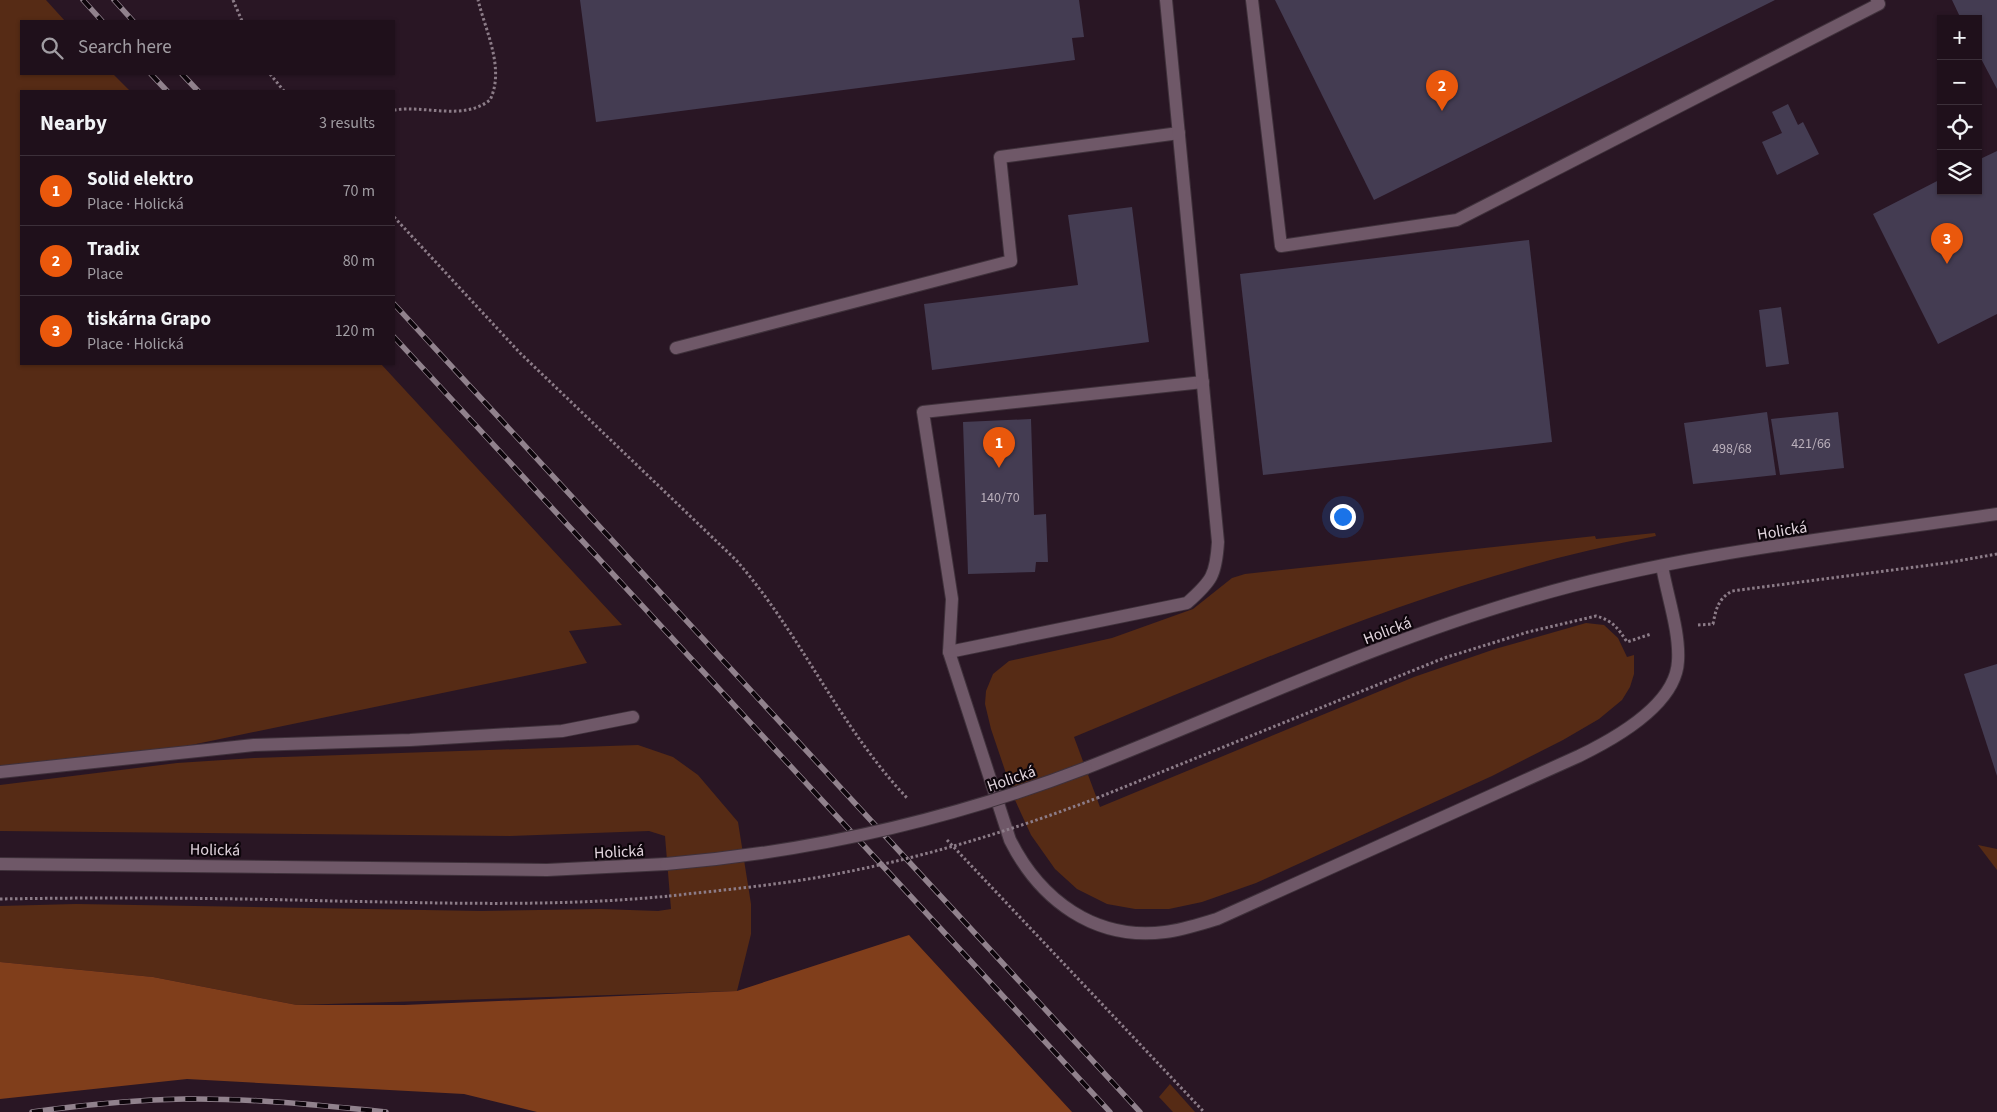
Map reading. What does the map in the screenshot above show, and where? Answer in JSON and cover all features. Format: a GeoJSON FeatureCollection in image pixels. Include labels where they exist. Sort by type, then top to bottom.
{"type":"FeatureCollection","features":[{"type":"Feature","properties":{"kind":"street"},"geometry":{"type":"LineString","coordinates":[[949,652],[1187,603],[1207,586],[1217,566],[1218,542],[1166,0]]}},
{"type":"Feature","properties":{"kind":"street"},"geometry":{"type":"LineString","coordinates":[[1252,0],[1281,246],[1457,220],[1879,4],[1877,0]]}},
{"type":"Feature","properties":{"kind":"street"},"geometry":{"type":"LineString","coordinates":[[676,348],[1011,261],[1000,157],[1179,133]]}},
{"type":"Feature","properties":{"kind":"street"},"geometry":{"type":"LineString","coordinates":[[1203,382],[923,412],[952,598],[949,652],[1010,840],[1027,870],[1055,900],[1080,916],[1118,930],[1156,932],[1191,927],[1241,910],[1601,746],[1646,714],[1668,690],[1675,677],[1678,662],[1674,626],[1662,566]]}},
{"type":"Feature","properties":{"kind":"street","name":"Holická"},"geometry":{"type":"LineString","coordinates":[[0,864],[547,870],[666,864],[745,857],[860,837],[975,807],[1086,768],[1385,647],[1464,618],[1532,596],[1662,566],[1997,514]]}},
{"type":"Feature","properties":{"kind":"street"},"geometry":{"type":"LineString","coordinates":[[0,772],[246,745],[410,740],[562,731],[633,717]]}},
{"type":"Feature","properties":{"kind":"path"},"geometry":{"type":"LineString","coordinates":[[233,0],[242,20]]}},
{"type":"Feature","properties":{"kind":"path"},"geometry":{"type":"LineString","coordinates":[[395,110],[463,111],[474,109],[490,100],[497,80],[496,66],[478,0]]}},
{"type":"Feature","properties":{"kind":"path"},"geometry":{"type":"LineString","coordinates":[[271,75],[283,90]]}},
{"type":"Feature","properties":{"kind":"path"},"geometry":{"type":"LineString","coordinates":[[395,218],[520,354],[736,560],[758,585],[782,619],[882,772],[909,800]]}},
{"type":"Feature","properties":{"kind":"path"},"geometry":{"type":"LineString","coordinates":[[0,899],[192,897],[406,902],[618,901],[764,886],[871,867],[985,838],[1097,798],[1444,658],[1528,632],[1596,616],[1606,618],[1617,625],[1627,642],[1674,626],[1713,624],[1716,607],[1723,596],[1732,591],[1946,563],[1997,554]]}},
{"type":"Feature","properties":{"kind":"path"},"geometry":{"type":"LineString","coordinates":[[944,837],[1204,1112]]}},
{"type":"Feature","properties":{"kind":"shaded area"},"geometry":{"type":"Polygon","coordinates":[[[0,0],[46,0],[64,20],[20,20],[20,75],[114,75],[129,90],[20,90],[20,365],[382,365],[622,625],[569,631],[587,663],[148,754],[0,772],[0,0]]]}},
{"type":"Feature","properties":{"kind":"shaded area"},"geometry":{"type":"Polygon","coordinates":[[[1655,533],[1656,536],[1580,552],[1506,572],[1432,596],[1288,649],[1074,737],[1100,807],[1414,677],[1495,649],[1586,623],[1604,625],[1618,638],[1627,657],[1634,655],[1634,674],[1630,687],[1622,700],[1599,719],[1563,740],[1492,776],[1256,883],[1202,902],[1169,909],[1135,909],[1107,904],[1077,889],[1055,869],[1031,835],[1015,800],[991,729],[985,704],[986,691],[993,674],[1009,661],[1112,638],[1193,609],[1232,578],[1245,574],[1595,536],[1596,539],[1655,533]]]}},
{"type":"Feature","properties":{"kind":"shaded area"},"geometry":{"type":"Polygon","coordinates":[[[638,745],[673,757],[698,775],[738,822],[751,904],[751,934],[737,991],[297,1005],[153,977],[0,962],[0,906],[76,904],[481,911],[601,909],[658,911],[671,909],[665,836],[649,831],[510,836],[0,831],[0,785],[177,763],[254,758],[638,745]]]}},
{"type":"Feature","properties":{"kind":"shaded area"},"geometry":{"type":"Polygon","coordinates":[[[1978,845],[1997,849],[1997,870],[1978,845]]]}},
{"type":"Feature","properties":{"kind":"shaded area"},"geometry":{"type":"Polygon","coordinates":[[[909,935],[1072,1112],[537,1112],[464,1094],[187,1079],[0,1099],[0,962],[153,977],[297,1005],[404,1005],[737,991],[909,935]]]}},
{"type":"Feature","properties":{"kind":"shaded area"},"geometry":{"type":"Polygon","coordinates":[[[1170,1084],[1195,1112],[1173,1112],[1159,1097],[1170,1084]]]}},
{"type":"Feature","properties":{"kind":"building"},"geometry":{"type":"Polygon","coordinates":[[[580,0],[1079,0],[1084,37],[1072,38],[1075,60],[596,122],[580,0]]]}},
{"type":"Feature","properties":{"kind":"building"},"geometry":{"type":"Polygon","coordinates":[[[1275,0],[1775,0],[1374,200],[1275,0]]]}},
{"type":"Feature","properties":{"kind":"building"},"geometry":{"type":"Polygon","coordinates":[[[1952,0],[1997,0],[1997,89],[1982,61],[1982,15],[1959,15],[1952,0]]]}},
{"type":"Feature","properties":{"kind":"building"},"geometry":{"type":"Polygon","coordinates":[[[1788,104],[1798,125],[1803,122],[1819,154],[1777,175],[1762,142],[1782,133],[1772,112],[1788,104]]]}},
{"type":"Feature","properties":{"kind":"building"},"geometry":{"type":"Polygon","coordinates":[[[1997,151],[1997,314],[1938,344],[1873,214],[1937,181],[1937,195],[1982,195],[1982,158],[1997,151]]]}},
{"type":"Feature","properties":{"kind":"building"},"geometry":{"type":"Polygon","coordinates":[[[1132,207],[1149,342],[932,370],[924,304],[1078,285],[1068,215],[1132,207]]]}},
{"type":"Feature","properties":{"kind":"building"},"geometry":{"type":"Polygon","coordinates":[[[1529,240],[1552,442],[1263,475],[1240,274],[1529,240]]]}},
{"type":"Feature","properties":{"kind":"building"},"geometry":{"type":"Polygon","coordinates":[[[1781,307],[1789,364],[1766,367],[1759,310],[1781,307]]]}},
{"type":"Feature","properties":{"kind":"building"},"geometry":{"type":"Polygon","coordinates":[[[1767,412],[1776,475],[1693,484],[1684,423],[1767,412]]]}},
{"type":"Feature","properties":{"kind":"building"},"geometry":{"type":"Polygon","coordinates":[[[1838,412],[1844,468],[1780,475],[1771,419],[1838,412]]]}},
{"type":"Feature","properties":{"kind":"building"},"geometry":{"type":"Polygon","coordinates":[[[1031,419],[1034,515],[1046,514],[1048,562],[1036,562],[1035,572],[968,574],[963,422],[1031,419]]]}},
{"type":"Feature","properties":{"kind":"building"},"geometry":{"type":"Polygon","coordinates":[[[1997,664],[1997,776],[1964,674],[1997,664]]]}},
{"type":"Feature","properties":{"kind":"railway"},"geometry":{"type":"LineString","coordinates":[[83,0],[101,20]]}},
{"type":"Feature","properties":{"kind":"railway"},"geometry":{"type":"LineString","coordinates":[[114,0],[132,20]]}},
{"type":"Feature","properties":{"kind":"railway"},"geometry":{"type":"LineString","coordinates":[[152,75],[166,90]]}},
{"type":"Feature","properties":{"kind":"railway"},"geometry":{"type":"LineString","coordinates":[[183,75],[197,90]]}},
{"type":"Feature","properties":{"kind":"railway"},"geometry":{"type":"LineString","coordinates":[[395,305],[1140,1112]]}},
{"type":"Feature","properties":{"kind":"railway"},"geometry":{"type":"LineString","coordinates":[[395,338],[1110,1112]]}},
{"type":"Feature","properties":{"kind":"railway"},"geometry":{"type":"LineString","coordinates":[[32,1112],[127,1102],[209,1099],[285,1102],[386,1112]]}},
{"type":"Feature","properties":{"kind":"place","name":"Tradix"},"geometry":{"type":"Point","coordinates":[1442,111]}},
{"type":"Feature","properties":{"kind":"place","name":"tiskárna Grapo"},"geometry":{"type":"Point","coordinates":[1947,264]}},
{"type":"Feature","properties":{"kind":"place","name":"Solid elektro"},"geometry":{"type":"Point","coordinates":[999,468]}}]}
